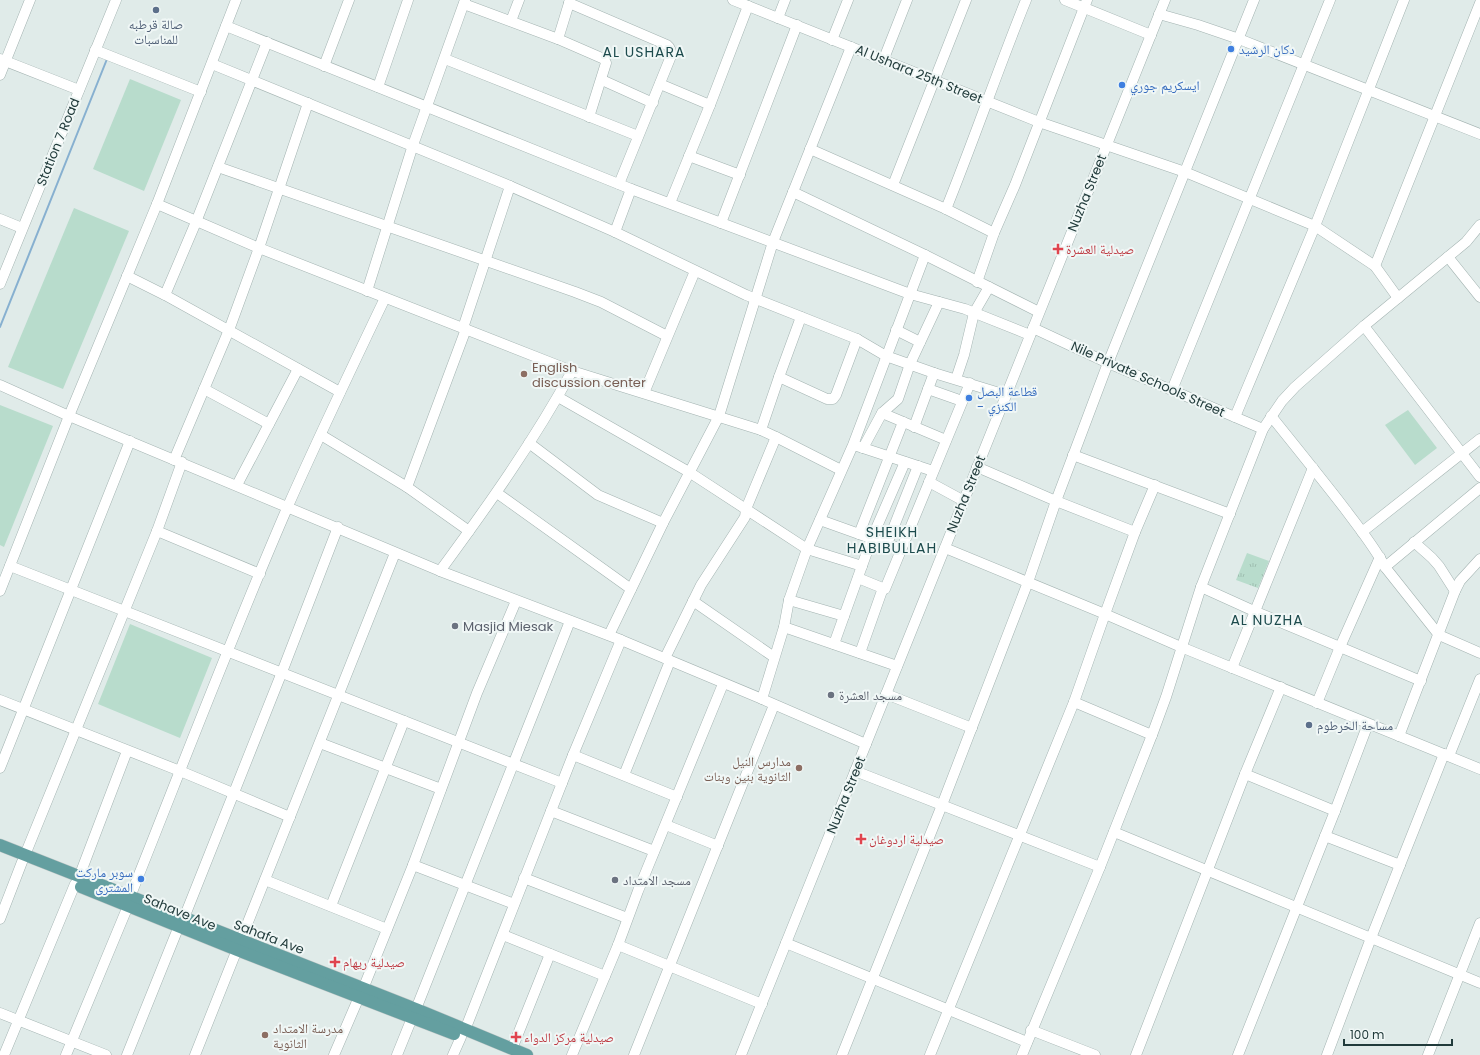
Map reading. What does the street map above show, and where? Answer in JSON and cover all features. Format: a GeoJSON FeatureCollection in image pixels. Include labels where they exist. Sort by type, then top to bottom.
{"type":"FeatureCollection","features":[{"type":"Feature","properties":{"kind":"main road"},"geometry":{"type":"LineString","coordinates":[[0,845],[24,859]]}},
{"type":"Feature","properties":{"kind":"main road","name":"Sahave Ave"},"geometry":{"type":"LineString","coordinates":[[0,854],[24,859],[509,1052]]}},
{"type":"Feature","properties":{"kind":"main road"},"geometry":{"type":"LineString","coordinates":[[509,1052],[527,1055]]}},
{"type":"Feature","properties":{"kind":"street"},"geometry":{"type":"LineString","coordinates":[[0,75],[3,60],[30,0]]}},
{"type":"Feature","properties":{"kind":"street","name":"Station 7 Road"},"geometry":{"type":"LineString","coordinates":[[0,284],[116,0]]}},
{"type":"Feature","properties":{"kind":"street"},"geometry":{"type":"LineString","coordinates":[[0,591],[126,276],[158,204],[236,0]]}},
{"type":"Feature","properties":{"kind":"street"},"geometry":{"type":"LineString","coordinates":[[324,66],[349,0]]}},
{"type":"Feature","properties":{"kind":"street"},"geometry":{"type":"LineString","coordinates":[[378,87],[408,0]]}},
{"type":"Feature","properties":{"kind":"street"},"geometry":{"type":"LineString","coordinates":[[511,21],[519,0]]}},
{"type":"Feature","properties":{"kind":"street","name":"Al Ushara 25th Street"},"geometry":{"type":"LineString","coordinates":[[733,0],[1039,122],[1185,172],[1315,226],[1375,266]]}},
{"type":"Feature","properties":{"kind":"street"},"geometry":{"type":"LineString","coordinates":[[778,18],[785,0]]}},
{"type":"Feature","properties":{"kind":"street"},"geometry":{"type":"LineString","coordinates":[[832,40],[848,0]]}},
{"type":"Feature","properties":{"kind":"street"},"geometry":{"type":"LineString","coordinates":[[883,61],[907,0]]}},
{"type":"Feature","properties":{"kind":"street"},"geometry":{"type":"LineString","coordinates":[[893,186],[966,0]]}},
{"type":"Feature","properties":{"kind":"street"},"geometry":{"type":"LineString","coordinates":[[946,209],[1026,0]]}},
{"type":"Feature","properties":{"kind":"street"},"geometry":{"type":"LineString","coordinates":[[1065,0],[1086,4],[1151,35]]}},
{"type":"Feature","properties":{"kind":"street","name":"Nuzha Street"},"geometry":{"type":"LineString","coordinates":[[741,1055],[1165,0]]}},
{"type":"Feature","properties":{"kind":"street"},"geometry":{"type":"LineString","coordinates":[[842,1055],[972,728],[1028,582],[1056,501],[1108,363],[1254,0]]}},
{"type":"Feature","properties":{"kind":"street"},"geometry":{"type":"LineString","coordinates":[[1172,390],[1330,0]]}},
{"type":"Feature","properties":{"kind":"street"},"geometry":{"type":"LineString","coordinates":[[1236,417],[1315,226],[1404,0]]}},
{"type":"Feature","properties":{"kind":"street"},"geometry":{"type":"LineString","coordinates":[[367,291],[389,226],[413,145],[465,2],[604,59],[606,63],[602,80],[589,117]]}},
{"type":"Feature","properties":{"kind":"street"},"geometry":{"type":"LineString","coordinates":[[558,39],[570,2],[670,48],[671,56],[619,184]]}},
{"type":"Feature","properties":{"kind":"street"},"geometry":{"type":"LineString","coordinates":[[1398,298],[1375,266],[1480,3]]}},
{"type":"Feature","properties":{"kind":"street"},"geometry":{"type":"LineString","coordinates":[[977,282],[994,233],[1015,185],[1086,4]]}},
{"type":"Feature","properties":{"kind":"street"},"geometry":{"type":"LineString","coordinates":[[670,203],[748,6]]}},
{"type":"Feature","properties":{"kind":"street"},"geometry":{"type":"LineString","coordinates":[[1159,14],[1239,39],[1480,134]]}},
{"type":"Feature","properties":{"kind":"street"},"geometry":{"type":"LineString","coordinates":[[722,223],[797,25]]}},
{"type":"Feature","properties":{"kind":"street","name":"Nile Private Schools Street"},"geometry":{"type":"LineString","coordinates":[[226,26],[378,87],[426,108],[631,189],[910,294],[1032,332],[1263,429]]}},
{"type":"Feature","properties":{"kind":"street"},"geometry":{"type":"LineString","coordinates":[[165,295],[196,222],[267,42]]}},
{"type":"Feature","properties":{"kind":"street"},"geometry":{"type":"LineString","coordinates":[[609,635],[663,523],[719,416],[773,242],[851,47]]}},
{"type":"Feature","properties":{"kind":"street"},"geometry":{"type":"LineString","coordinates":[[95,50],[201,92]]}},
{"type":"Feature","properties":{"kind":"street"},"geometry":{"type":"LineString","coordinates":[[445,59],[638,136]]}},
{"type":"Feature","properties":{"kind":"street"},"geometry":{"type":"LineString","coordinates":[[3,60],[79,90]]}},
{"type":"Feature","properties":{"kind":"street"},"geometry":{"type":"LineString","coordinates":[[212,64],[510,186],[615,232],[695,271],[756,298],[857,339],[886,356],[934,373],[1006,395]]}},
{"type":"Feature","properties":{"kind":"street"},"geometry":{"type":"LineString","coordinates":[[602,80],[652,103]]}},
{"type":"Feature","properties":{"kind":"street"},"geometry":{"type":"LineString","coordinates":[[660,84],[710,105]]}},
{"type":"Feature","properties":{"kind":"street"},"geometry":{"type":"LineString","coordinates":[[0,919],[157,532],[178,461],[204,389],[229,330],[259,248],[308,103]]}},
{"type":"Feature","properties":{"kind":"street"},"geometry":{"type":"LineString","coordinates":[[810,148],[946,209],[994,233]]}},
{"type":"Feature","properties":{"kind":"street"},"geometry":{"type":"LineString","coordinates":[[689,156],[740,175]]}},
{"type":"Feature","properties":{"kind":"street"},"geometry":{"type":"LineString","coordinates":[[218,167],[575,292],[601,302],[668,336]]}},
{"type":"Feature","properties":{"kind":"street"},"geometry":{"type":"LineString","coordinates":[[407,487],[465,329],[510,186]]}},
{"type":"Feature","properties":{"kind":"street"},"geometry":{"type":"LineString","coordinates":[[615,232],[631,189]]}},
{"type":"Feature","properties":{"kind":"street"},"geometry":{"type":"LineString","coordinates":[[793,192],[925,255],[1039,312]]}},
{"type":"Feature","properties":{"kind":"street"},"geometry":{"type":"LineString","coordinates":[[158,204],[196,222],[259,248],[572,371],[761,430],[841,470]]}},
{"type":"Feature","properties":{"kind":"street"},"geometry":{"type":"LineString","coordinates":[[0,219],[22,228]]}},
{"type":"Feature","properties":{"kind":"street"},"geometry":{"type":"LineString","coordinates":[[1022,1055],[1031,1030],[1100,867],[1152,736],[1201,587],[1263,429],[1271,416],[1295,387],[1364,326],[1466,242],[1480,225]]}},
{"type":"Feature","properties":{"kind":"street"},"geometry":{"type":"LineString","coordinates":[[762,699],[784,627],[790,600],[807,549],[852,445],[925,255]]}},
{"type":"Feature","properties":{"kind":"street"},"geometry":{"type":"LineString","coordinates":[[1448,257],[1480,297]]}},
{"type":"Feature","properties":{"kind":"street"},"geometry":{"type":"LineString","coordinates":[[644,393],[695,271]]}},
{"type":"Feature","properties":{"kind":"street"},"geometry":{"type":"LineString","coordinates":[[126,276],[165,295],[340,392]]}},
{"type":"Feature","properties":{"kind":"street"},"geometry":{"type":"LineString","coordinates":[[956,379],[964,355],[974,313],[989,287]]}},
{"type":"Feature","properties":{"kind":"street"},"geometry":{"type":"LineString","coordinates":[[66,1055],[129,902],[228,650],[288,506],[385,298]]}},
{"type":"Feature","properties":{"kind":"street"},"geometry":{"type":"LineString","coordinates":[[863,448],[882,413],[898,399],[910,364],[939,302]]}},
{"type":"Feature","properties":{"kind":"street"},"geometry":{"type":"LineString","coordinates":[[761,430],[801,317]]}},
{"type":"Feature","properties":{"kind":"street"},"geometry":{"type":"LineString","coordinates":[[1364,326],[1480,477]]}},
{"type":"Feature","properties":{"kind":"street"},"geometry":{"type":"LineString","coordinates":[[896,330],[920,342]]}},
{"type":"Feature","properties":{"kind":"street"},"geometry":{"type":"LineString","coordinates":[[779,377],[827,399],[833,399],[836,395],[857,339]]}},
{"type":"Feature","properties":{"kind":"street"},"geometry":{"type":"LineString","coordinates":[[237,485],[298,369]]}},
{"type":"Feature","properties":{"kind":"street"},"geometry":{"type":"LineString","coordinates":[[440,571],[497,493],[572,371]]}},
{"type":"Feature","properties":{"kind":"street"},"geometry":{"type":"LineString","coordinates":[[914,426],[934,373]]}},
{"type":"Feature","properties":{"kind":"street"},"geometry":{"type":"LineString","coordinates":[[860,653],[883,588],[885,589],[970,383]]}},
{"type":"Feature","properties":{"kind":"street"},"geometry":{"type":"LineString","coordinates":[[0,385],[69,416],[288,506],[395,553],[516,601],[609,635],[866,744]]}},
{"type":"Feature","properties":{"kind":"street"},"geometry":{"type":"LineString","coordinates":[[204,389],[269,424]]}},
{"type":"Feature","properties":{"kind":"street"},"geometry":{"type":"LineString","coordinates":[[928,389],[962,401]]}},
{"type":"Feature","properties":{"kind":"street"},"geometry":{"type":"LineString","coordinates":[[558,396],[689,472],[807,549],[862,566]]}},
{"type":"Feature","properties":{"kind":"street"},"geometry":{"type":"LineString","coordinates":[[882,413],[946,440]]}},
{"type":"Feature","properties":{"kind":"street"},"geometry":{"type":"LineString","coordinates":[[1271,416],[1362,532],[1380,557],[1385,567],[1438,635],[1480,653]]}},
{"type":"Feature","properties":{"kind":"street"},"geometry":{"type":"LineString","coordinates":[[859,534],[903,422]]}},
{"type":"Feature","properties":{"kind":"street"},"geometry":{"type":"LineString","coordinates":[[321,435],[407,487],[469,531]]}},
{"type":"Feature","properties":{"kind":"street"},"geometry":{"type":"LineString","coordinates":[[624,775],[668,660],[693,601],[701,585],[745,517],[746,509],[776,437]]}},
{"type":"Feature","properties":{"kind":"street"},"geometry":{"type":"LineString","coordinates":[[1362,532],[1480,439]]}},
{"type":"Feature","properties":{"kind":"street"},"geometry":{"type":"LineString","coordinates":[[0,768],[130,441]]}},
{"type":"Feature","properties":{"kind":"street"},"geometry":{"type":"LineString","coordinates":[[529,443],[598,495],[663,523]]}},
{"type":"Feature","properties":{"kind":"street"},"geometry":{"type":"LineString","coordinates":[[852,445],[933,471]]}},
{"type":"Feature","properties":{"kind":"street"},"geometry":{"type":"LineString","coordinates":[[1073,455],[1230,514]]}},
{"type":"Feature","properties":{"kind":"street"},"geometry":{"type":"LineString","coordinates":[[834,644],[872,538],[905,462]]}},
{"type":"Feature","properties":{"kind":"street"},"geometry":{"type":"LineString","coordinates":[[887,544],[918,466]]}},
{"type":"Feature","properties":{"kind":"street"},"geometry":{"type":"LineString","coordinates":[[977,467],[1056,501],[1136,532]]}},
{"type":"Feature","properties":{"kind":"street"},"geometry":{"type":"LineString","coordinates":[[1232,668],[1313,468]]}},
{"type":"Feature","properties":{"kind":"street"},"geometry":{"type":"LineString","coordinates":[[929,482],[964,501]]}},
{"type":"Feature","properties":{"kind":"street"},"geometry":{"type":"LineString","coordinates":[[930,1055],[1074,702],[1105,614],[1155,485]]}},
{"type":"Feature","properties":{"kind":"street"},"geometry":{"type":"LineString","coordinates":[[1385,567],[1480,488]]}},
{"type":"Feature","properties":{"kind":"street"},"geometry":{"type":"LineString","coordinates":[[497,493],[631,589]]}},
{"type":"Feature","properties":{"kind":"street"},"geometry":{"type":"LineString","coordinates":[[868,509],[910,527]]}},
{"type":"Feature","properties":{"kind":"street"},"geometry":{"type":"LineString","coordinates":[[820,520],[901,549]]}},
{"type":"Feature","properties":{"kind":"street"},"geometry":{"type":"LineString","coordinates":[[127,1055],[282,672],[338,528]]}},
{"type":"Feature","properties":{"kind":"street"},"geometry":{"type":"LineString","coordinates":[[157,532],[260,574]]}},
{"type":"Feature","properties":{"kind":"street"},"geometry":{"type":"LineString","coordinates":[[1414,542],[1432,558],[1455,591]]}},
{"type":"Feature","properties":{"kind":"street"},"geometry":{"type":"LineString","coordinates":[[945,548],[1181,647],[1480,769]]}},
{"type":"Feature","properties":{"kind":"street"},"geometry":{"type":"LineString","coordinates":[[195,1055],[395,553]]}},
{"type":"Feature","properties":{"kind":"street"},"geometry":{"type":"LineString","coordinates":[[1317,703],[1380,557]]}},
{"type":"Feature","properties":{"kind":"street"},"geometry":{"type":"LineString","coordinates":[[1399,736],[1455,591],[1460,581],[1478,564]]}},
{"type":"Feature","properties":{"kind":"street"},"geometry":{"type":"LineString","coordinates":[[10,566],[228,650],[562,783]]}},
{"type":"Feature","properties":{"kind":"street"},"geometry":{"type":"LineString","coordinates":[[858,578],[883,588]]}},
{"type":"Feature","properties":{"kind":"street"},"geometry":{"type":"LineString","coordinates":[[1201,587],[1254,611],[1421,680]]}},
{"type":"Feature","properties":{"kind":"street"},"geometry":{"type":"LineString","coordinates":[[790,600],[844,616]]}},
{"type":"Feature","properties":{"kind":"street"},"geometry":{"type":"LineString","coordinates":[[334,1055],[413,865],[458,742],[516,601]]}},
{"type":"Feature","properties":{"kind":"street"},"geometry":{"type":"LineString","coordinates":[[693,601],[774,657]]}},
{"type":"Feature","properties":{"kind":"street"},"geometry":{"type":"LineString","coordinates":[[397,1055],[512,763],[570,621]]}},
{"type":"Feature","properties":{"kind":"street"},"geometry":{"type":"LineString","coordinates":[[784,627],[897,666]]}},
{"type":"Feature","properties":{"kind":"street"},"geometry":{"type":"LineString","coordinates":[[454,1055],[573,755],[621,640]]}},
{"type":"Feature","properties":{"kind":"street"},"geometry":{"type":"LineString","coordinates":[[1327,1055],[1400,865],[1446,755],[1480,679]]}},
{"type":"Feature","properties":{"kind":"street"},"geometry":{"type":"LineString","coordinates":[[572,1055],[723,684]]}},
{"type":"Feature","properties":{"kind":"street"},"geometry":{"type":"LineString","coordinates":[[1136,1055],[1245,774],[1281,687]]}},
{"type":"Feature","properties":{"kind":"street"},"geometry":{"type":"LineString","coordinates":[[886,694],[972,728]]}},
{"type":"Feature","properties":{"kind":"street"},"geometry":{"type":"LineString","coordinates":[[0,700],[180,771],[290,817]]}},
{"type":"Feature","properties":{"kind":"street"},"geometry":{"type":"LineString","coordinates":[[1074,702],[1152,736]]}},
{"type":"Feature","properties":{"kind":"street"},"geometry":{"type":"LineString","coordinates":[[634,1055],[774,705]]}},
{"type":"Feature","properties":{"kind":"street"},"geometry":{"type":"LineString","coordinates":[[331,906],[404,721]]}},
{"type":"Feature","properties":{"kind":"street"},"geometry":{"type":"LineString","coordinates":[[1238,1055],[1368,724]]}},
{"type":"Feature","properties":{"kind":"street"},"geometry":{"type":"LineString","coordinates":[[320,743],[441,790]]}},
{"type":"Feature","properties":{"kind":"street"},"geometry":{"type":"LineString","coordinates":[[4,1055],[77,881],[128,751]]}},
{"type":"Feature","properties":{"kind":"street"},"geometry":{"type":"LineString","coordinates":[[573,755],[677,796]]}},
{"type":"Feature","properties":{"kind":"street"},"geometry":{"type":"LineString","coordinates":[[855,771],[1100,867]]}},
{"type":"Feature","properties":{"kind":"street"},"geometry":{"type":"LineString","coordinates":[[1245,774],[1335,811]]}},
{"type":"Feature","properties":{"kind":"street"},"geometry":{"type":"LineString","coordinates":[[551,811],[654,851]]}},
{"type":"Feature","properties":{"kind":"street"},"geometry":{"type":"LineString","coordinates":[[666,825],[718,846]]}},
{"type":"Feature","properties":{"kind":"street"},"geometry":{"type":"LineString","coordinates":[[1114,832],[1480,983]]}},
{"type":"Feature","properties":{"kind":"street"},"geometry":{"type":"LineString","coordinates":[[1325,836],[1400,865]]}},
{"type":"Feature","properties":{"kind":"street"},"geometry":{"type":"LineString","coordinates":[[413,865],[514,904]]}},
{"type":"Feature","properties":{"kind":"street"},"geometry":{"type":"LineString","coordinates":[[524,878],[627,918]]}},
{"type":"Feature","properties":{"kind":"street"},"geometry":{"type":"LineString","coordinates":[[265,880],[387,929]]}},
{"type":"Feature","properties":{"kind":"street"},"geometry":{"type":"LineString","coordinates":[[1428,1055],[1480,923]]}},
{"type":"Feature","properties":{"kind":"street"},"geometry":{"type":"LineString","coordinates":[[502,935],[605,976]]}},
{"type":"Feature","properties":{"kind":"street"},"geometry":{"type":"LineString","coordinates":[[786,943],[1027,1042]]}},
{"type":"Feature","properties":{"kind":"street"},"geometry":{"type":"LineString","coordinates":[[618,945],[762,1004]]}},
{"type":"Feature","properties":{"kind":"street"},"geometry":{"type":"LineString","coordinates":[[509,1052],[550,954]]}},
{"type":"Feature","properties":{"kind":"street"},"geometry":{"type":"LineString","coordinates":[[0,1013],[106,1055]]}},
{"type":"Feature","properties":{"kind":"street"},"geometry":{"type":"LineString","coordinates":[[1031,1030],[1095,1055]]}},
{"type":"Feature","properties":{"kind":"green space"},"geometry":{"type":"Polygon","coordinates":[[[130,79],[181,100],[144,191],[93,169],[130,79]]]}},
{"type":"Feature","properties":{"kind":"green space"},"geometry":{"type":"Polygon","coordinates":[[[74,208],[129,231],[63,389],[8,367],[74,208]]]}},
{"type":"Feature","properties":{"kind":"green space"},"geometry":{"type":"Polygon","coordinates":[[[0,405],[53,426],[4,547],[0,545],[0,405]]]}},
{"type":"Feature","properties":{"kind":"green space"},"geometry":{"type":"Polygon","coordinates":[[[1408,410],[1437,448],[1415,465],[1385,425],[1408,410]]]}},
{"type":"Feature","properties":{"kind":"green space"},"geometry":{"type":"Polygon","coordinates":[[[1247,553],[1269,561],[1258,588],[1236,580],[1247,553]]]}},
{"type":"Feature","properties":{"kind":"green space"},"geometry":{"type":"Polygon","coordinates":[[[130,624],[212,658],[180,738],[98,704],[130,624]]]}},
{"type":"Feature","properties":{"kind":"waterway"},"geometry":{"type":"LineString","coordinates":[[0,327],[107,59]]}},
{"type":"Feature","properties":{"kind":"place","name":"صالة قرطبه للمناسبات"},"geometry":{"type":"Point","coordinates":[156,10]}},
{"type":"Feature","properties":{"kind":"place","name":"دكان الرشيد"},"geometry":{"type":"Point","coordinates":[1231,49]}},
{"type":"Feature","properties":{"kind":"place","name":"ايسكريم جوري"},"geometry":{"type":"Point","coordinates":[1122,85]}},
{"type":"Feature","properties":{"kind":"place","name":"صيدلية العشرة"},"geometry":{"type":"Point","coordinates":[1058,249]}},
{"type":"Feature","properties":{"kind":"place","name":"English discussion center"},"geometry":{"type":"Point","coordinates":[524,374]}},
{"type":"Feature","properties":{"kind":"place","name":"قطاعة البصل - الكنزي"},"geometry":{"type":"Point","coordinates":[969,398]}},
{"type":"Feature","properties":{"kind":"place","name":"Masjid Miesak"},"geometry":{"type":"Point","coordinates":[455,626]}},
{"type":"Feature","properties":{"kind":"place","name":"مسجد العشرة"},"geometry":{"type":"Point","coordinates":[831,695]}},
{"type":"Feature","properties":{"kind":"place","name":"مساحة الخرطوم"},"geometry":{"type":"Point","coordinates":[1309,725]}},
{"type":"Feature","properties":{"kind":"place","name":"مدارس النيل الثانوية بنين وبنات"},"geometry":{"type":"Point","coordinates":[799,768]}},
{"type":"Feature","properties":{"kind":"place","name":"صيدلية اردوغان"},"geometry":{"type":"Point","coordinates":[861,839]}},
{"type":"Feature","properties":{"kind":"place","name":"سوبر ماركت المشترى"},"geometry":{"type":"Point","coordinates":[141,879]}},
{"type":"Feature","properties":{"kind":"place","name":"مسجد الامتداد"},"geometry":{"type":"Point","coordinates":[615,880]}},
{"type":"Feature","properties":{"kind":"place","name":"صيدلية ريهام"},"geometry":{"type":"Point","coordinates":[335,962]}},
{"type":"Feature","properties":{"kind":"place","name":"مدرسة الامتداد الثانوية"},"geometry":{"type":"Point","coordinates":[265,1035]}},
{"type":"Feature","properties":{"kind":"place","name":"صيدلية مركز الدواء"},"geometry":{"type":"Point","coordinates":[516,1037]}},
{"type":"Feature","properties":{"kind":"district","name":"AL USHARA"},"geometry":{"type":"Point","coordinates":[644,52]}},
{"type":"Feature","properties":{"kind":"district","name":"SHEIKH HABIBULLAH"},"geometry":{"type":"Point","coordinates":[892,540]}},
{"type":"Feature","properties":{"kind":"district","name":"AL NUZHA"},"geometry":{"type":"Point","coordinates":[1267,620]}}]}
